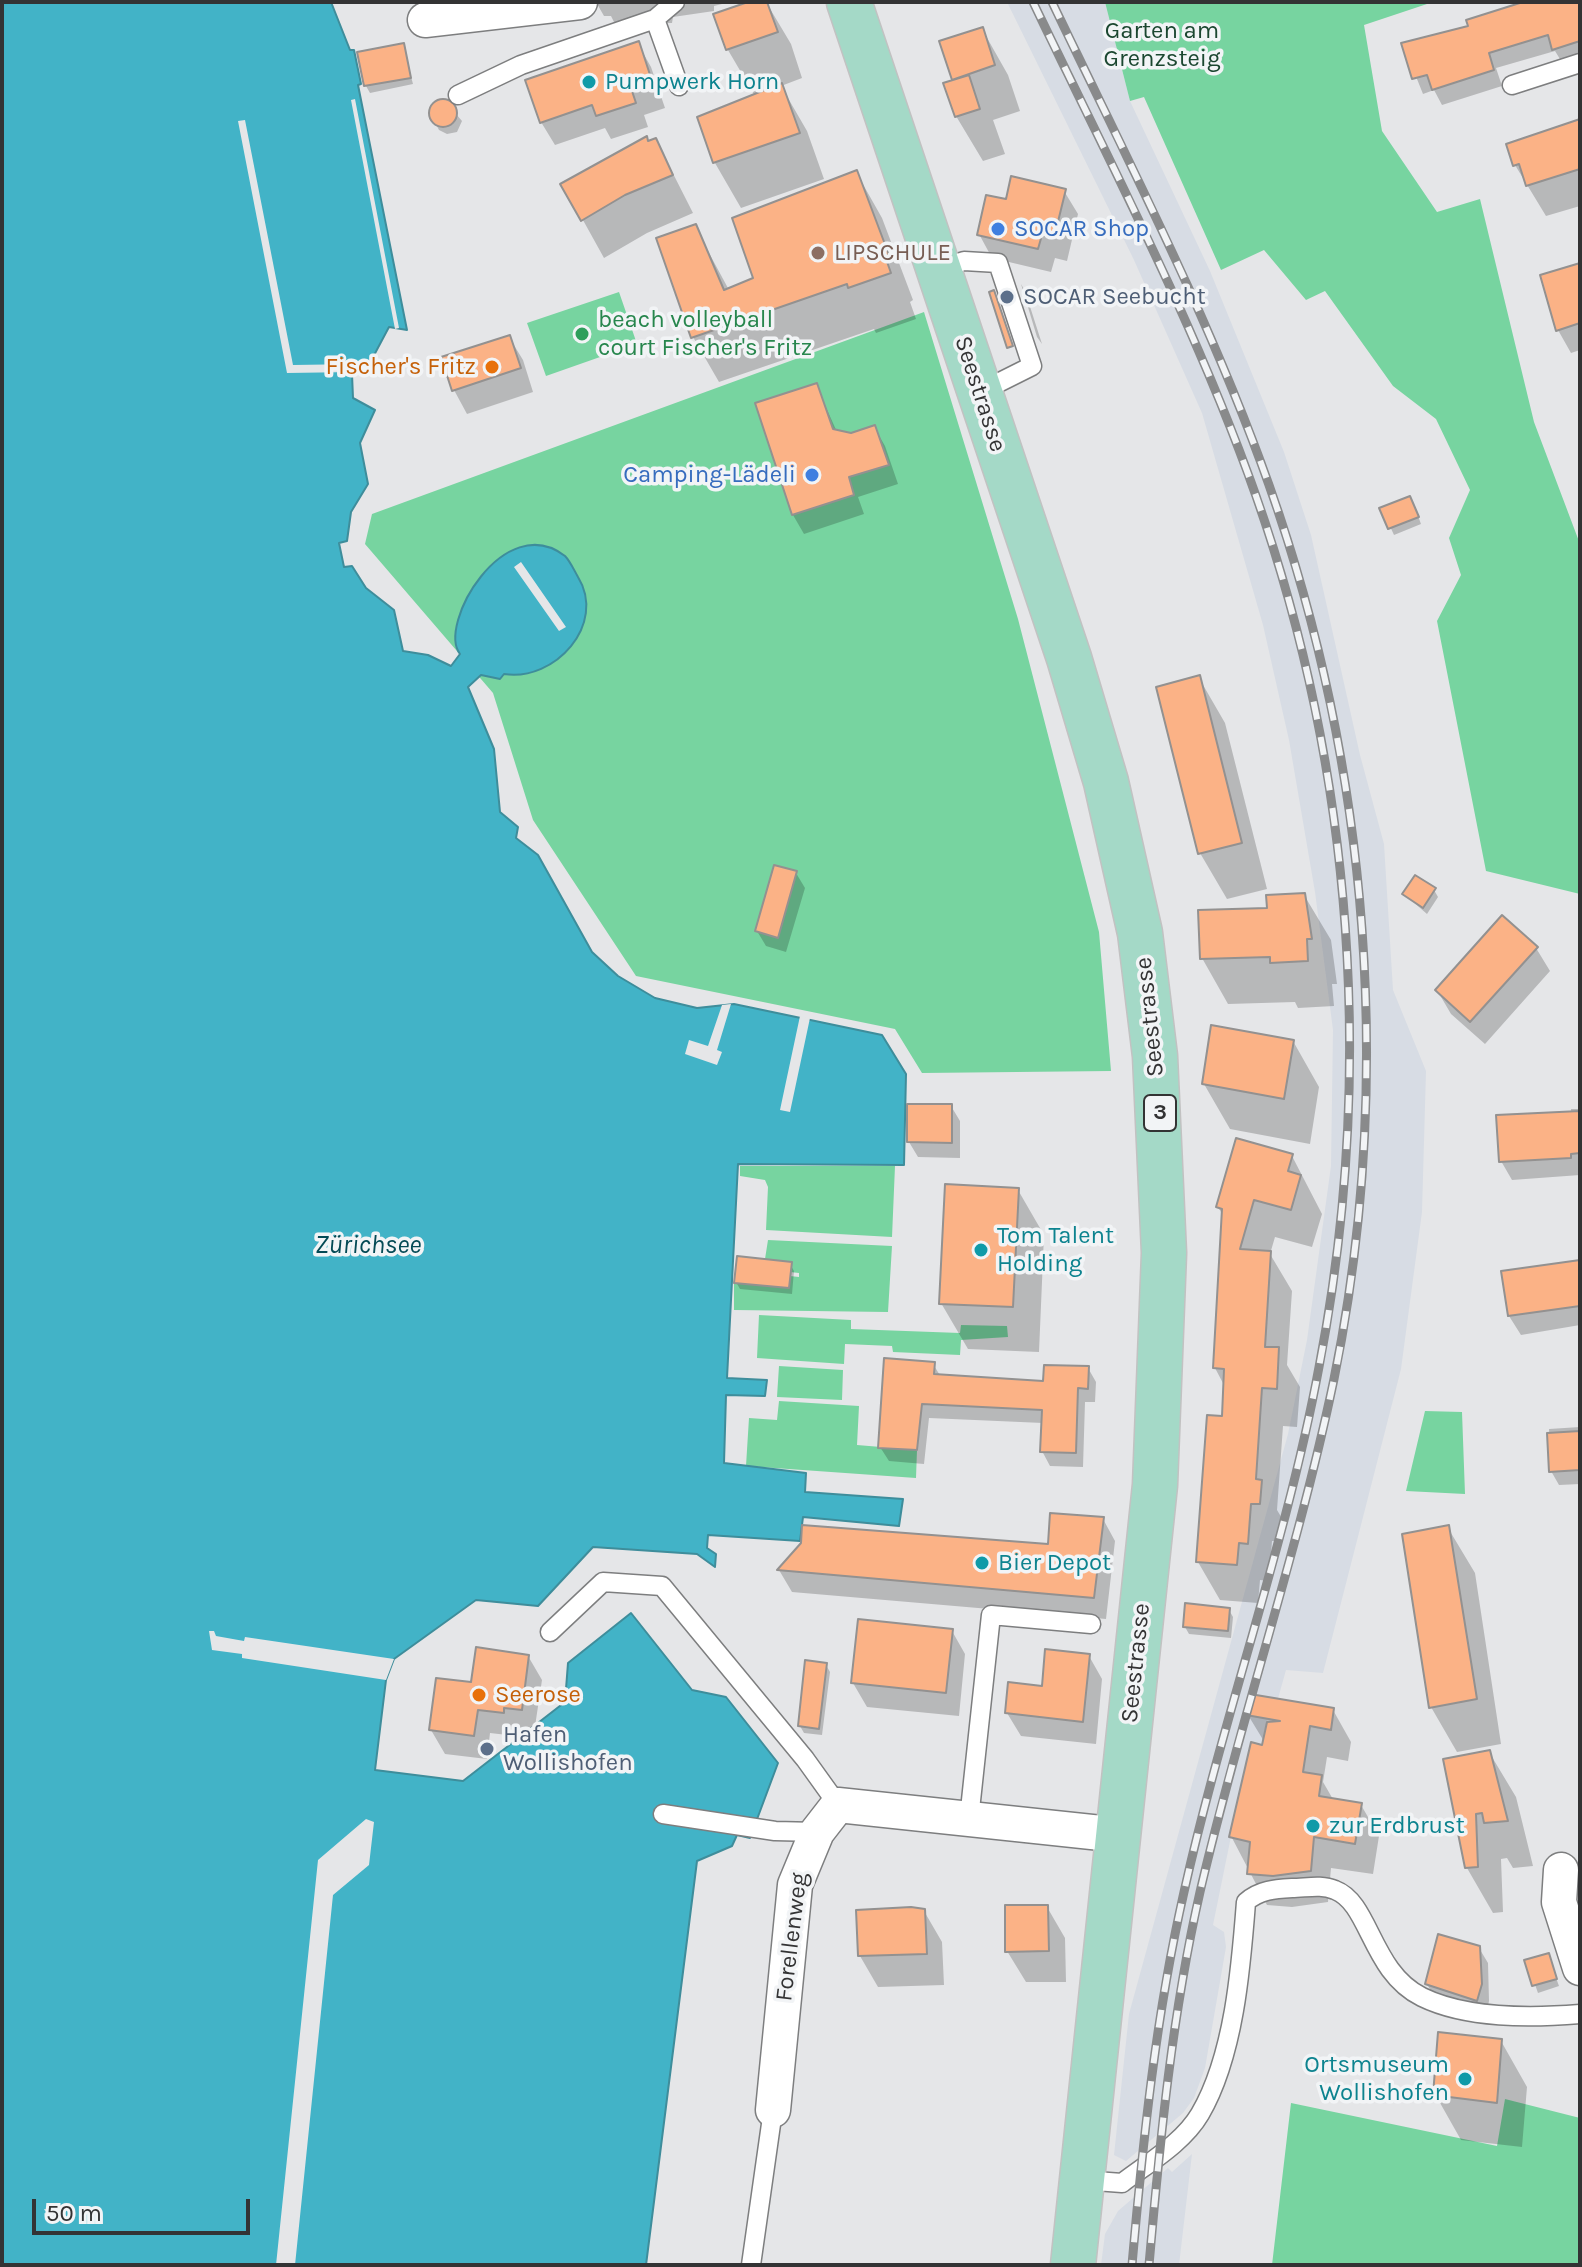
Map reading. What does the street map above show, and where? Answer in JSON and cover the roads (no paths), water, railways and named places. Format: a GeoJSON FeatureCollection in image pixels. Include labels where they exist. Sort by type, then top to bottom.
{"type":"FeatureCollection","features":[{"type":"Feature","properties":{"kind":"main road","name":"Seestrasse"},"geometry":{"type":"LineString","coordinates":[[849,2],[1069,658],[1106,782],[1140,933],[1155,1056],[1161,1123],[1164,1253],[1156,1470],[1073,2265]]}},
{"type":"Feature","properties":{"kind":"street"},"geometry":{"type":"LineString","coordinates":[[425,20],[580,2]]}},
{"type":"Feature","properties":{"kind":"street"},"geometry":{"type":"LineString","coordinates":[[827,1818],[969,1819],[1120,1835]]}},
{"type":"Feature","properties":{"kind":"street","name":"Forellenweg"},"geometry":{"type":"LineString","coordinates":[[773,2110],[795,1885],[827,1818]]}},
{"type":"Feature","properties":{"kind":"street"},"geometry":{"type":"LineString","coordinates":[[1561,1870],[1559,1902],[1580,1968]]}},
{"type":"Feature","properties":{"kind":"lane"},"geometry":{"type":"LineString","coordinates":[[458,95],[521,65],[655,19],[675,2]]}},
{"type":"Feature","properties":{"kind":"lane"},"geometry":{"type":"LineString","coordinates":[[655,19],[679,86]]}},
{"type":"Feature","properties":{"kind":"lane"},"geometry":{"type":"LineString","coordinates":[[1512,85],[1580,63]]}},
{"type":"Feature","properties":{"kind":"lane"},"geometry":{"type":"LineString","coordinates":[[938,269],[964,261],[998,263],[1032,366],[980,392]]}},
{"type":"Feature","properties":{"kind":"lane"},"geometry":{"type":"LineString","coordinates":[[550,1632],[603,1582],[662,1586],[805,1759],[827,1818],[775,1831],[663,1814]]}},
{"type":"Feature","properties":{"kind":"lane"},"geometry":{"type":"LineString","coordinates":[[969,1819],[991,1615],[1091,1624]]}},
{"type":"Feature","properties":{"kind":"lane"},"geometry":{"type":"LineString","coordinates":[[1082,2180],[1122,2183],[1176,2142],[1200,2115],[1222,2063],[1243,1948],[1246,1902],[1261,1892],[1316,1887],[1344,1894],[1360,1916],[1388,1971],[1422,1997],[1448,2007],[1492,2014],[1580,2014]]}},
{"type":"Feature","properties":{"kind":"lane","name":"Forellenweg"},"geometry":{"type":"LineString","coordinates":[[751,2265],[773,2110]]}},
{"type":"Feature","properties":{"kind":"water","name":"Zürichsee"},"geometry":{"type":"Polygon","coordinates":[[[2,2],[331,2],[350,50],[354,50],[361,84],[358,85],[407,330],[389,327],[372,359],[352,374],[353,398],[375,410],[360,443],[368,484],[351,512],[347,541],[339,543],[344,567],[352,566],[366,588],[394,610],[403,651],[428,655],[451,666],[460,654],[455,640],[458,620],[481,576],[499,559],[520,547],[542,546],[565,556],[585,595],[586,613],[581,630],[571,646],[541,669],[523,674],[504,674],[500,679],[481,675],[468,687],[494,749],[500,812],[518,827],[516,838],[538,855],[592,952],[618,976],[655,998],[697,1008],[734,1004],[882,1035],[906,1074],[904,1165],[738,1164],[727,1378],[767,1380],[765,1396],[726,1395],[724,1463],[806,1473],[805,1492],[903,1499],[899,1526],[803,1517],[800,1541],[708,1535],[707,1548],[716,1554],[715,1567],[697,1554],[593,1547],[538,1606],[476,1600],[394,1659],[386,1680],[375,1770],[463,1781],[565,1702],[568,1663],[631,1613],[692,1690],[726,1697],[778,1763],[750,1838],[737,1835],[732,1846],[697,1861],[646,2265],[2,2265],[2,2]]]}},
{"type":"Feature","properties":{"kind":"railway"},"geometry":{"type":"LineString","coordinates":[[1033,2],[1207,370],[1256,496],[1289,602],[1315,709],[1334,818],[1345,927],[1350,1038],[1347,1148],[1336,1258],[1319,1367],[1289,1499],[1217,1761],[1174,1938],[1152,2078],[1132,2265]]}},
{"type":"Feature","properties":{"kind":"railway"},"geometry":{"type":"LineString","coordinates":[[1052,2],[1194,301],[1269,485],[1303,593],[1330,703],[1350,815],[1362,928],[1366,1041],[1363,1155],[1353,1267],[1320,1444],[1216,1828],[1190,1938],[1168,2078],[1149,2265]]}},
{"type":"Feature","properties":{"kind":"place","name":"Pumpwerk Horn"},"geometry":{"type":"Point","coordinates":[589,82]}},
{"type":"Feature","properties":{"kind":"place","name":"SOCAR Shop"},"geometry":{"type":"Point","coordinates":[998,229]}},
{"type":"Feature","properties":{"kind":"place","name":"LIPSCHULE"},"geometry":{"type":"Point","coordinates":[818,253]}},
{"type":"Feature","properties":{"kind":"place","name":"SOCAR Seebucht"},"geometry":{"type":"Point","coordinates":[1007,297]}},
{"type":"Feature","properties":{"kind":"place","name":"beach volleyball court Fischer's Fritz"},"geometry":{"type":"Point","coordinates":[582,334]}},
{"type":"Feature","properties":{"kind":"place","name":"Fischer's Fritz"},"geometry":{"type":"Point","coordinates":[492,367]}},
{"type":"Feature","properties":{"kind":"place","name":"Camping-Lädeli"},"geometry":{"type":"Point","coordinates":[812,475]}},
{"type":"Feature","properties":{"kind":"place","name":"Tom Talent Holding"},"geometry":{"type":"Point","coordinates":[981,1250]}},
{"type":"Feature","properties":{"kind":"place","name":"Bier Depot"},"geometry":{"type":"Point","coordinates":[982,1563]}},
{"type":"Feature","properties":{"kind":"place","name":"Seerose"},"geometry":{"type":"Point","coordinates":[479,1695]}},
{"type":"Feature","properties":{"kind":"place","name":"Hafen Wollishofen"},"geometry":{"type":"Point","coordinates":[487,1749]}},
{"type":"Feature","properties":{"kind":"place","name":"zur Erdbrust"},"geometry":{"type":"Point","coordinates":[1313,1826]}},
{"type":"Feature","properties":{"kind":"place","name":"Ortsmuseum Wollishofen"},"geometry":{"type":"Point","coordinates":[1465,2079]}},
{"type":"Feature","properties":{"kind":"park label","name":"Garten am Grenzsteig"},"geometry":{"type":"Point","coordinates":[1162,45]}}]}
